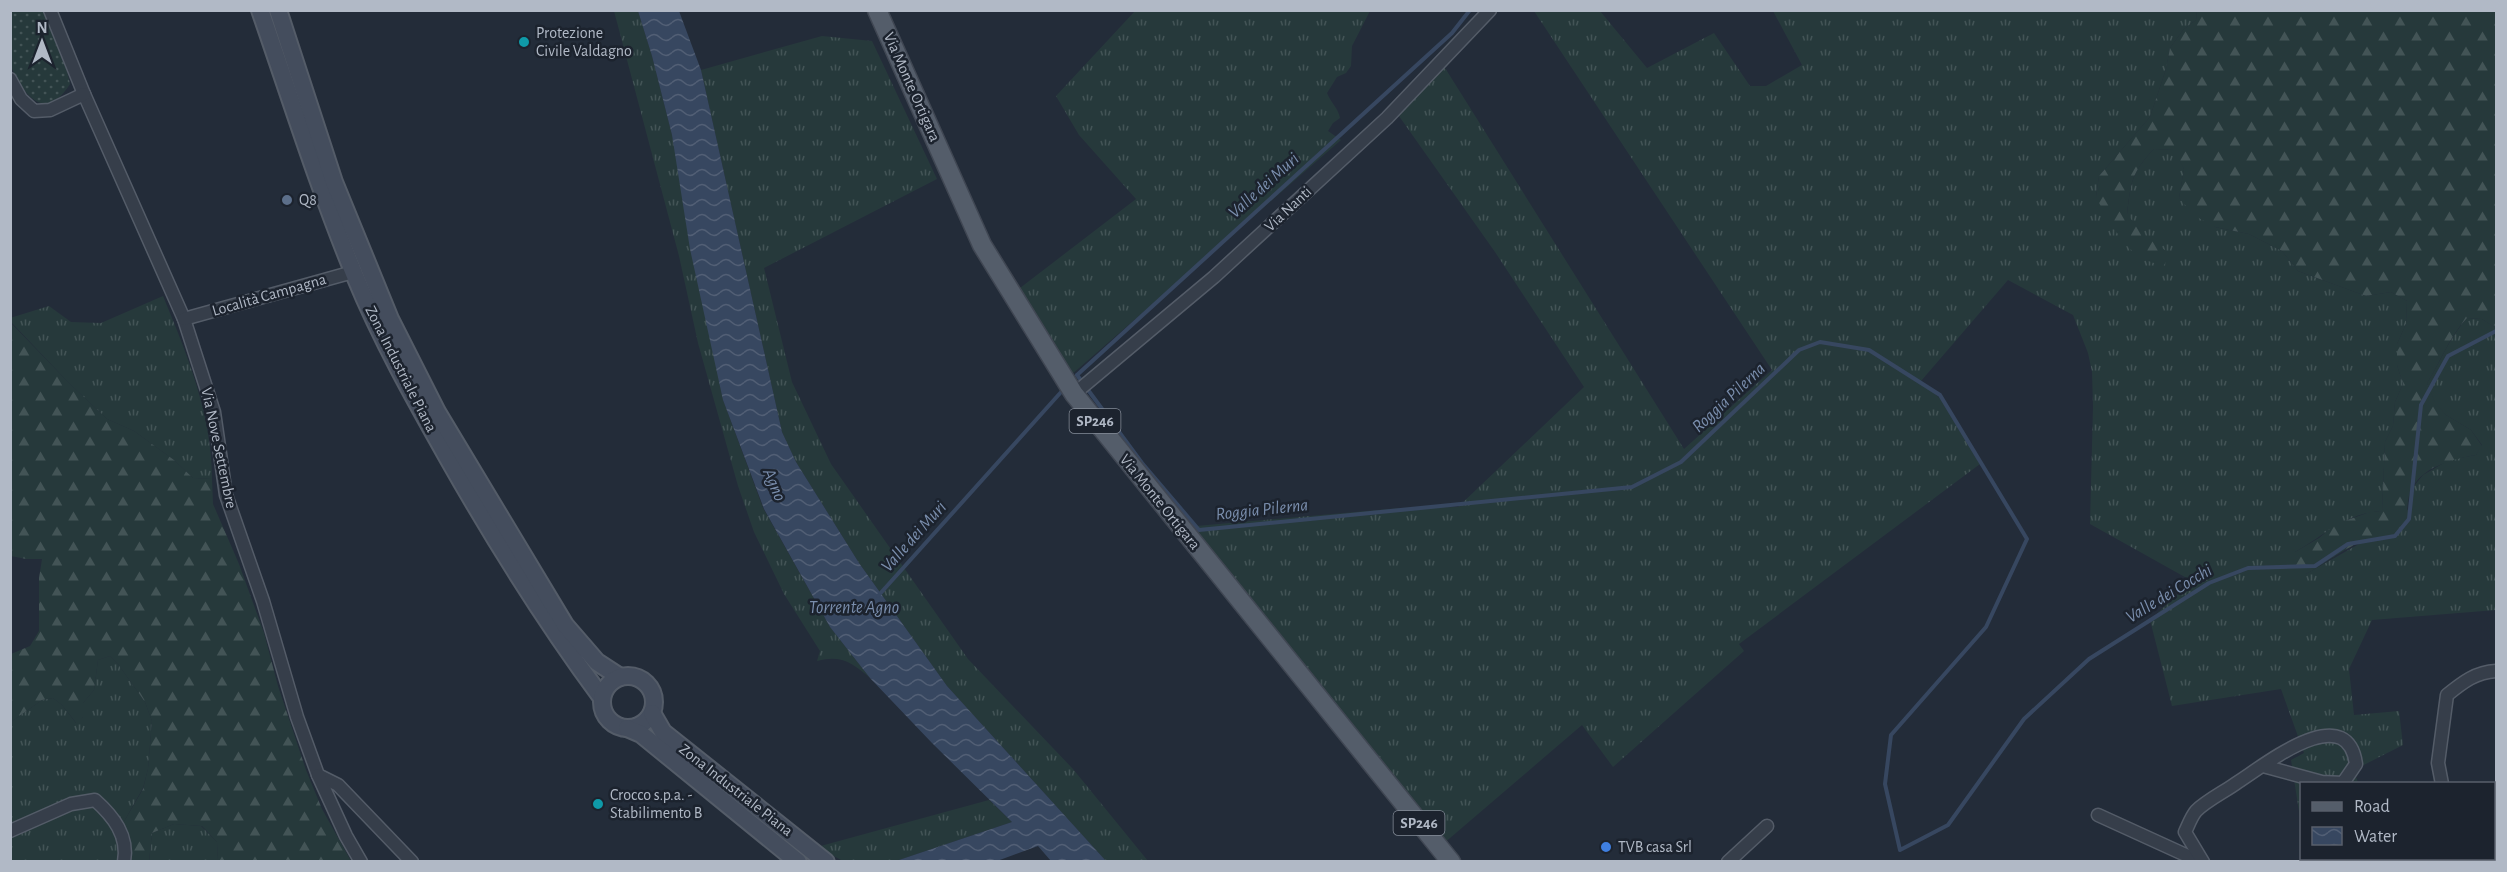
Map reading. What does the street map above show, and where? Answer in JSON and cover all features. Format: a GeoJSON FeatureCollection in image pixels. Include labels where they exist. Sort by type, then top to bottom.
{"type":"FeatureCollection","features":[{"type":"Feature","properties":{"kind":"main road","name":"Zona Industriale Piana"},"geometry":{"type":"LineString","coordinates":[[260,10],[308,151],[353,272],[399,373],[528,592],[602,698]]}},
{"type":"Feature","properties":{"kind":"main road","name":"Zona Industriale Piana"},"geometry":{"type":"LineString","coordinates":[[278,10],[334,182],[390,319],[437,412],[565,625],[597,662],[620,677]]}},
{"type":"Feature","properties":{"kind":"main road","name":"Via Monte Ortigara"},"geometry":{"type":"LineString","coordinates":[[877,10],[982,245],[1074,394],[1451,861]]}},
{"type":"Feature","properties":{"kind":"main road"},"geometry":{"type":"LineString","coordinates":[[620,677],[634,677],[647,684],[654,698],[652,713],[642,724],[627,728],[619,726],[605,715],[602,698],[608,685],[620,677]]}},
{"type":"Feature","properties":{"kind":"main road","name":"Zona Industriale Piana"},"geometry":{"type":"LineString","coordinates":[[652,713],[663,732],[826,861]]}},
{"type":"Feature","properties":{"kind":"main road","name":"Zona Industriale Piana"},"geometry":{"type":"LineString","coordinates":[[627,728],[641,734],[798,861]]}},
{"type":"Feature","properties":{"kind":"street","name":"Via Nove Settembre"},"geometry":{"type":"LineString","coordinates":[[50,10],[84,94],[184,319],[214,412],[226,495],[263,601],[297,717],[318,775],[346,836],[361,861]]}},
{"type":"Feature","properties":{"kind":"street","name":"Via Nanti"},"geometry":{"type":"LineString","coordinates":[[1074,394],[1214,277],[1370,134],[1490,10]]}},
{"type":"Feature","properties":{"kind":"street"},"geometry":{"type":"LineString","coordinates":[[10,79],[21,99],[34,111],[50,110],[84,94]]}},
{"type":"Feature","properties":{"kind":"street","name":"Località Campagna"},"geometry":{"type":"LineString","coordinates":[[184,319],[353,272]]}},
{"type":"Feature","properties":{"kind":"street"},"geometry":{"type":"LineString","coordinates":[[2442,782],[2438,763],[2447,695],[2465,681],[2483,672],[2496,671]]}},
{"type":"Feature","properties":{"kind":"street"},"geometry":{"type":"LineString","coordinates":[[2202,861],[2185,832],[2196,812],[2263,765],[2310,738],[2327,735],[2345,739],[2354,750],[2356,765],[2344,782]]}},
{"type":"Feature","properties":{"kind":"street"},"geometry":{"type":"LineString","coordinates":[[2263,765],[2302,777],[2336,782]]}},
{"type":"Feature","properties":{"kind":"street"},"geometry":{"type":"LineString","coordinates":[[318,775],[338,785],[412,861]]}},
{"type":"Feature","properties":{"kind":"street"},"geometry":{"type":"LineString","coordinates":[[10,831],[71,804],[94,800],[115,820],[124,837],[124,861]]}},
{"type":"Feature","properties":{"kind":"street"},"geometry":{"type":"LineString","coordinates":[[2098,815],[2202,861]]}},
{"type":"Feature","properties":{"kind":"street"},"geometry":{"type":"LineString","coordinates":[[1728,861],[1767,825]]}},
{"type":"Feature","properties":{"kind":"green space"},"geometry":{"type":"Polygon","coordinates":[[[10,11],[43,11],[70,84],[56,100],[49,103],[36,101],[24,89],[11,67],[10,11]]]}},
{"type":"Feature","properties":{"kind":"green space"},"geometry":{"type":"Polygon","coordinates":[[[614,11],[638,11],[652,56],[672,135],[723,400],[763,508],[830,627],[870,678],[845,661],[825,659],[817,661],[820,651],[784,594],[754,532],[738,486],[698,343],[679,256],[614,11]]]}},
{"type":"Feature","properties":{"kind":"green space"},"geometry":{"type":"Polygon","coordinates":[[[1135,11],[1370,11],[1352,46],[1351,66],[1346,73],[1337,77],[1327,93],[1340,118],[1328,131],[1341,140],[1071,375],[1020,288],[1136,199],[1079,135],[1056,96],[1135,11]]]}},
{"type":"Feature","properties":{"kind":"green space"},"geometry":{"type":"Polygon","coordinates":[[[1534,11],[1600,11],[1647,68],[1714,33],[1750,86],[1766,86],[1802,65],[1773,11],[2197,11],[2196,20],[2183,30],[2170,48],[2166,69],[2150,117],[2099,176],[2096,197],[2142,233],[2127,215],[2133,179],[2154,149],[2175,150],[2184,169],[2179,198],[2215,227],[2249,234],[2282,251],[2298,271],[2366,296],[2391,292],[2407,301],[2406,324],[2397,344],[2397,365],[2403,384],[2395,402],[2393,426],[2385,442],[2382,511],[2347,520],[2295,552],[2306,574],[2366,540],[2385,537],[2408,509],[2410,491],[2423,475],[2449,460],[2476,455],[2482,445],[2471,430],[2446,415],[2435,403],[2427,383],[2450,342],[2467,318],[2482,319],[2496,328],[2496,610],[2372,620],[2349,669],[2354,715],[2399,711],[2403,745],[2354,770],[2358,782],[2300,782],[2300,818],[2291,760],[2304,753],[2281,689],[2172,706],[2150,620],[2192,581],[2090,524],[2093,406],[2092,372],[2088,353],[2073,315],[2008,280],[1921,381],[1946,404],[1980,464],[1739,644],[1744,651],[1613,767],[1582,725],[1443,844],[1189,532],[1196,526],[1401,508],[1458,507],[1584,387],[1495,252],[1394,109],[1440,60],[1684,449],[1772,370],[1534,11]]]}},
{"type":"Feature","properties":{"kind":"green space"},"geometry":{"type":"Polygon","coordinates":[[[2197,11],[2496,11],[2496,328],[2482,319],[2467,318],[2450,341],[2427,383],[2435,402],[2446,415],[2471,430],[2482,446],[2476,455],[2448,462],[2421,476],[2410,492],[2405,519],[2398,531],[2359,543],[2306,574],[2285,565],[2295,552],[2319,538],[2336,524],[2370,512],[2382,511],[2385,442],[2393,426],[2395,402],[2403,384],[2397,365],[2397,344],[2406,324],[2407,301],[2391,292],[2366,296],[2298,271],[2282,251],[2249,234],[2215,227],[2195,216],[2179,198],[2184,169],[2174,150],[2154,149],[2141,165],[2133,178],[2127,214],[2142,233],[2166,251],[2165,267],[2140,258],[2126,245],[2109,222],[2096,197],[2099,176],[2150,117],[2166,69],[2170,48],[2183,30],[2196,20],[2197,11]]]}},
{"type":"Feature","properties":{"kind":"green space"},"geometry":{"type":"Polygon","coordinates":[[[822,36],[872,41],[937,179],[764,268],[792,382],[831,464],[968,659],[1073,769],[1148,861],[1106,861],[947,686],[859,563],[796,462],[782,432],[701,70],[822,36]]]}},
{"type":"Feature","properties":{"kind":"green space"},"geometry":{"type":"Polygon","coordinates":[[[163,296],[181,340],[203,408],[211,455],[212,479],[193,478],[174,460],[134,431],[107,419],[69,383],[11,322],[10,318],[49,306],[71,322],[101,323],[163,296]]]}},
{"type":"Feature","properties":{"kind":"green space"},"geometry":{"type":"Polygon","coordinates":[[[10,322],[107,419],[134,431],[174,460],[193,478],[212,479],[213,504],[239,564],[264,633],[278,686],[306,770],[322,809],[351,861],[218,861],[217,842],[202,826],[174,824],[152,833],[149,861],[118,861],[122,825],[143,789],[148,769],[152,721],[145,702],[110,656],[98,660],[94,690],[83,703],[83,717],[77,724],[62,705],[53,698],[42,700],[11,722],[11,654],[30,646],[39,631],[39,578],[42,559],[11,556],[10,322]]]}},
{"type":"Feature","properties":{"kind":"green space"},"geometry":{"type":"Polygon","coordinates":[[[110,656],[145,702],[152,721],[148,769],[143,788],[122,825],[118,861],[11,862],[11,722],[42,700],[53,698],[62,705],[76,723],[83,717],[83,703],[94,690],[98,660],[110,656]]]}},
{"type":"Feature","properties":{"kind":"green space"},"geometry":{"type":"Polygon","coordinates":[[[989,800],[1012,822],[896,861],[843,861],[817,847],[989,800]]]}},
{"type":"Feature","properties":{"kind":"green space"},"geometry":{"type":"Polygon","coordinates":[[[174,824],[201,826],[217,842],[218,861],[149,862],[152,833],[174,824]]]}},
{"type":"Feature","properties":{"kind":"water","name":"Torrente Agno"},"geometry":{"type":"Polygon","coordinates":[[[638,11],[679,11],[701,70],[782,432],[796,462],[859,563],[947,686],[1106,861],[1051,861],[1038,846],[997,861],[896,861],[1012,822],[870,678],[830,627],[764,509],[723,400],[690,249],[672,135],[638,11]]]}},
{"type":"Feature","properties":{"kind":"waterway","name":"Valle dei Muri"},"geometry":{"type":"LineString","coordinates":[[1077,375],[1452,33],[1470,10]]}},
{"type":"Feature","properties":{"kind":"waterway","name":"Roggia Pilerna"},"geometry":{"type":"LineString","coordinates":[[1077,375],[1142,463],[1199,530],[1632,487],[1681,462],[1799,350],[1820,342],[1869,350],[1940,395],[2027,539],[1986,627],[1891,735],[1885,784],[1900,850],[1948,825],[2024,719],[2089,659],[2209,583],[2248,568],[2315,566],[2348,544],[2395,536],[2409,519],[2421,405],[2448,356],[2496,331]]}},
{"type":"Feature","properties":{"kind":"waterway","name":"Valle dei Muri"},"geometry":{"type":"LineString","coordinates":[[878,596],[1062,391]]}},
{"type":"Feature","properties":{"kind":"place","name":"Protezione Civile Valdagno"},"geometry":{"type":"Point","coordinates":[524,42]}},
{"type":"Feature","properties":{"kind":"place","name":"Q8"},"geometry":{"type":"Point","coordinates":[287,200]}},
{"type":"Feature","properties":{"kind":"place","name":"Crocco s.p.a. - Stabilimento B"},"geometry":{"type":"Point","coordinates":[598,804]}},
{"type":"Feature","properties":{"kind":"place","name":"TVB casa Srl"},"geometry":{"type":"Point","coordinates":[1606,847]}},
{"type":"Feature","properties":{"kind":"water label","name":"Agno"},"geometry":{"type":"Point","coordinates":[774,485]}},
{"type":"Feature","properties":{"kind":"water label","name":"Valle dei Cocchi"},"geometry":{"type":"Point","coordinates":[2169,594]}}]}
